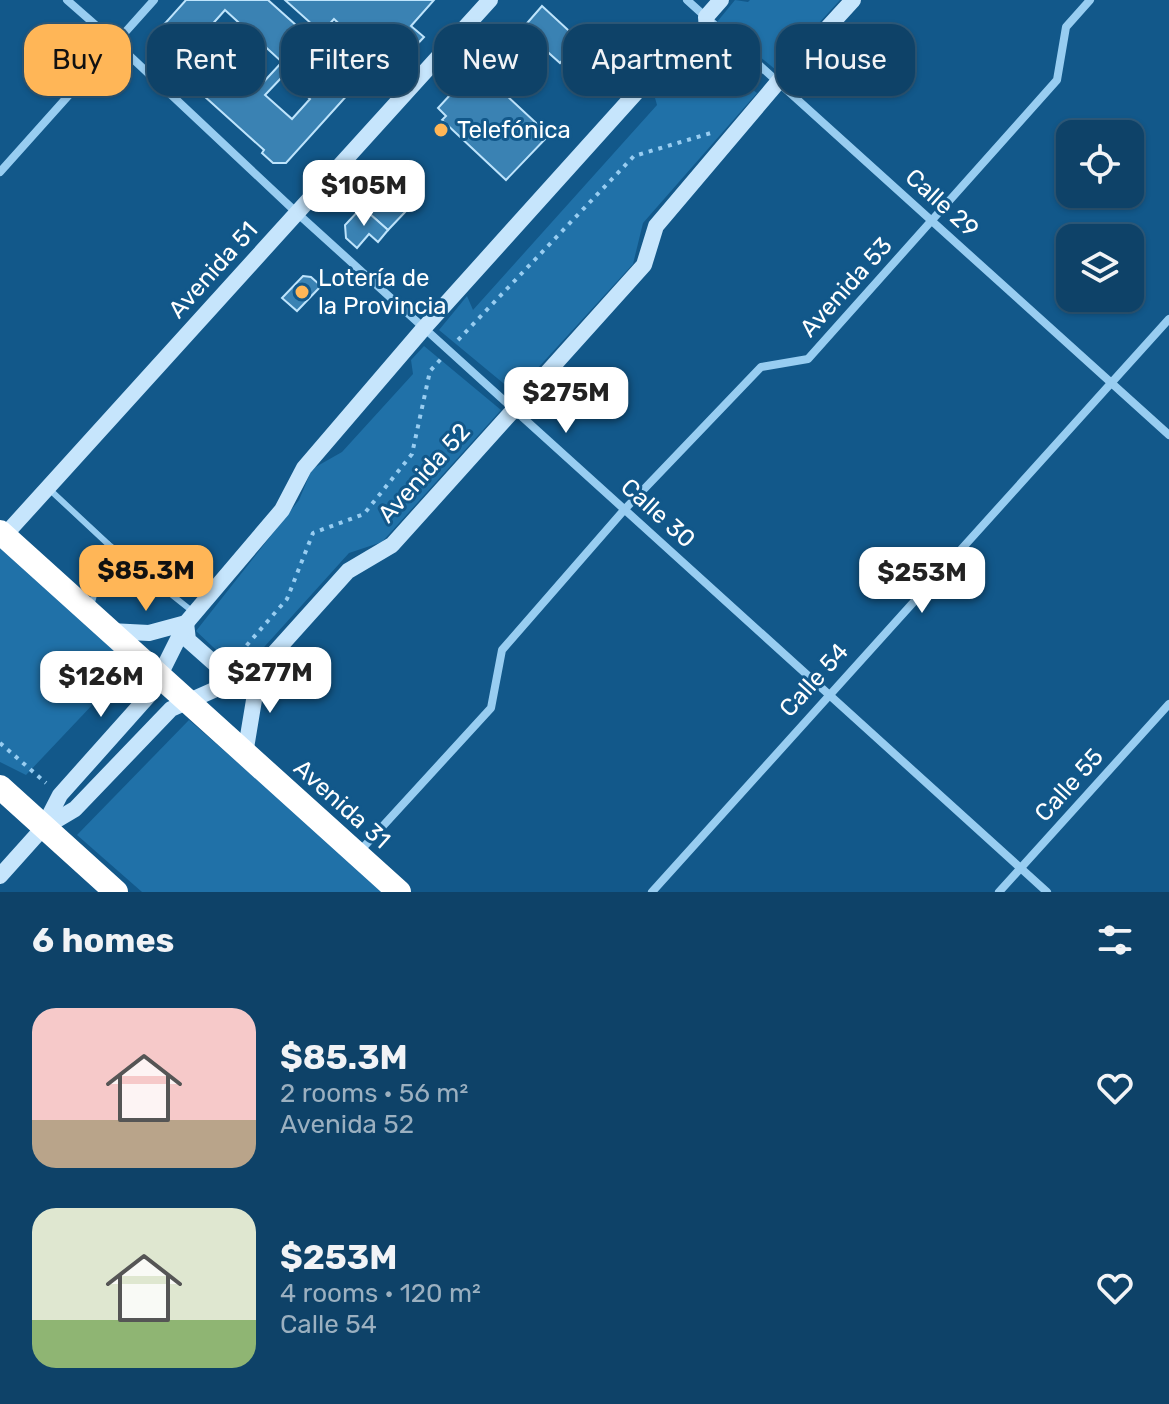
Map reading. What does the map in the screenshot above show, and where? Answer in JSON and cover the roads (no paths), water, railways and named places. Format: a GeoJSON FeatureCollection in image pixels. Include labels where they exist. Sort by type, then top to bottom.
{"type":"FeatureCollection","features":[{"type":"Feature","properties":{"kind":"highway","name":"Avenida 31"},"geometry":{"type":"LineString","coordinates":[[2,534],[399,892]]}},
{"type":"Feature","properties":{"kind":"highway"},"geometry":{"type":"LineString","coordinates":[[0,787],[116,892]]}},
{"type":"Feature","properties":{"kind":"street","name":"Calle 30"},"geometry":{"type":"LineString","coordinates":[[67,0],[94,24]]}},
{"type":"Feature","properties":{"kind":"street"},"geometry":{"type":"LineString","coordinates":[[131,26],[154,0]]}},
{"type":"Feature","properties":{"kind":"street","name":"Avenida 51"},"geometry":{"type":"LineString","coordinates":[[2,534],[490,0]]}},
{"type":"Feature","properties":{"kind":"street","name":"Calle 29"},"geometry":{"type":"LineString","coordinates":[[687,0],[776,80]]}},
{"type":"Feature","properties":{"kind":"street","name":"Avenida 52"},"geometry":{"type":"LineString","coordinates":[[0,876],[43,828],[60,795],[151,693],[191,618],[282,510],[304,468],[424,328],[661,65],[691,57],[708,41],[706,17],[721,0]]}},
{"type":"Feature","properties":{"kind":"street","name":"Avenida 52"},"geometry":{"type":"LineString","coordinates":[[831,24],[853,0]]}},
{"type":"Feature","properties":{"kind":"street","name":"Avenida 53"},"geometry":{"type":"LineString","coordinates":[[357,855],[491,708],[502,650],[624,510],[761,367],[808,359],[1057,80],[1066,27],[1090,0]]}},
{"type":"Feature","properties":{"kind":"street","name":"Calle 30"},"geometry":{"type":"LineString","coordinates":[[131,57],[297,213],[1047,892]]}},
{"type":"Feature","properties":{"kind":"street","name":"Avenida 52"},"geometry":{"type":"LineString","coordinates":[[43,828],[75,809],[171,709],[259,670],[348,571],[392,545],[644,265],[656,226],[776,84]]}},
{"type":"Feature","properties":{"kind":"street"},"geometry":{"type":"LineString","coordinates":[[0,172],[68,96]]}},
{"type":"Feature","properties":{"kind":"street","name":"Calle 29"},"geometry":{"type":"LineString","coordinates":[[794,96],[1169,435]]}},
{"type":"Feature","properties":{"kind":"street","name":"Calle 54"},"geometry":{"type":"LineString","coordinates":[[652,892],[1169,319]]}},
{"type":"Feature","properties":{"kind":"street"},"geometry":{"type":"LineString","coordinates":[[109,631],[149,633],[191,618],[188,640],[223,671],[259,670],[245,754]]}},
{"type":"Feature","properties":{"kind":"street","name":"Calle 55"},"geometry":{"type":"LineString","coordinates":[[999,892],[1169,704]]}},
{"type":"Feature","properties":{"kind":"lane"},"geometry":{"type":"LineString","coordinates":[[48,487],[191,618]]}},
{"type":"Feature","properties":{"kind":"lane"},"geometry":{"type":"LineString","coordinates":[[89,613],[108,544]]}},
{"type":"Feature","properties":{"kind":"place","name":"Telefónica"},"geometry":{"type":"Point","coordinates":[441,130]}},
{"type":"Feature","properties":{"kind":"place","name":"Lotería de la Provincia"},"geometry":{"type":"Point","coordinates":[302,292]}}]}
